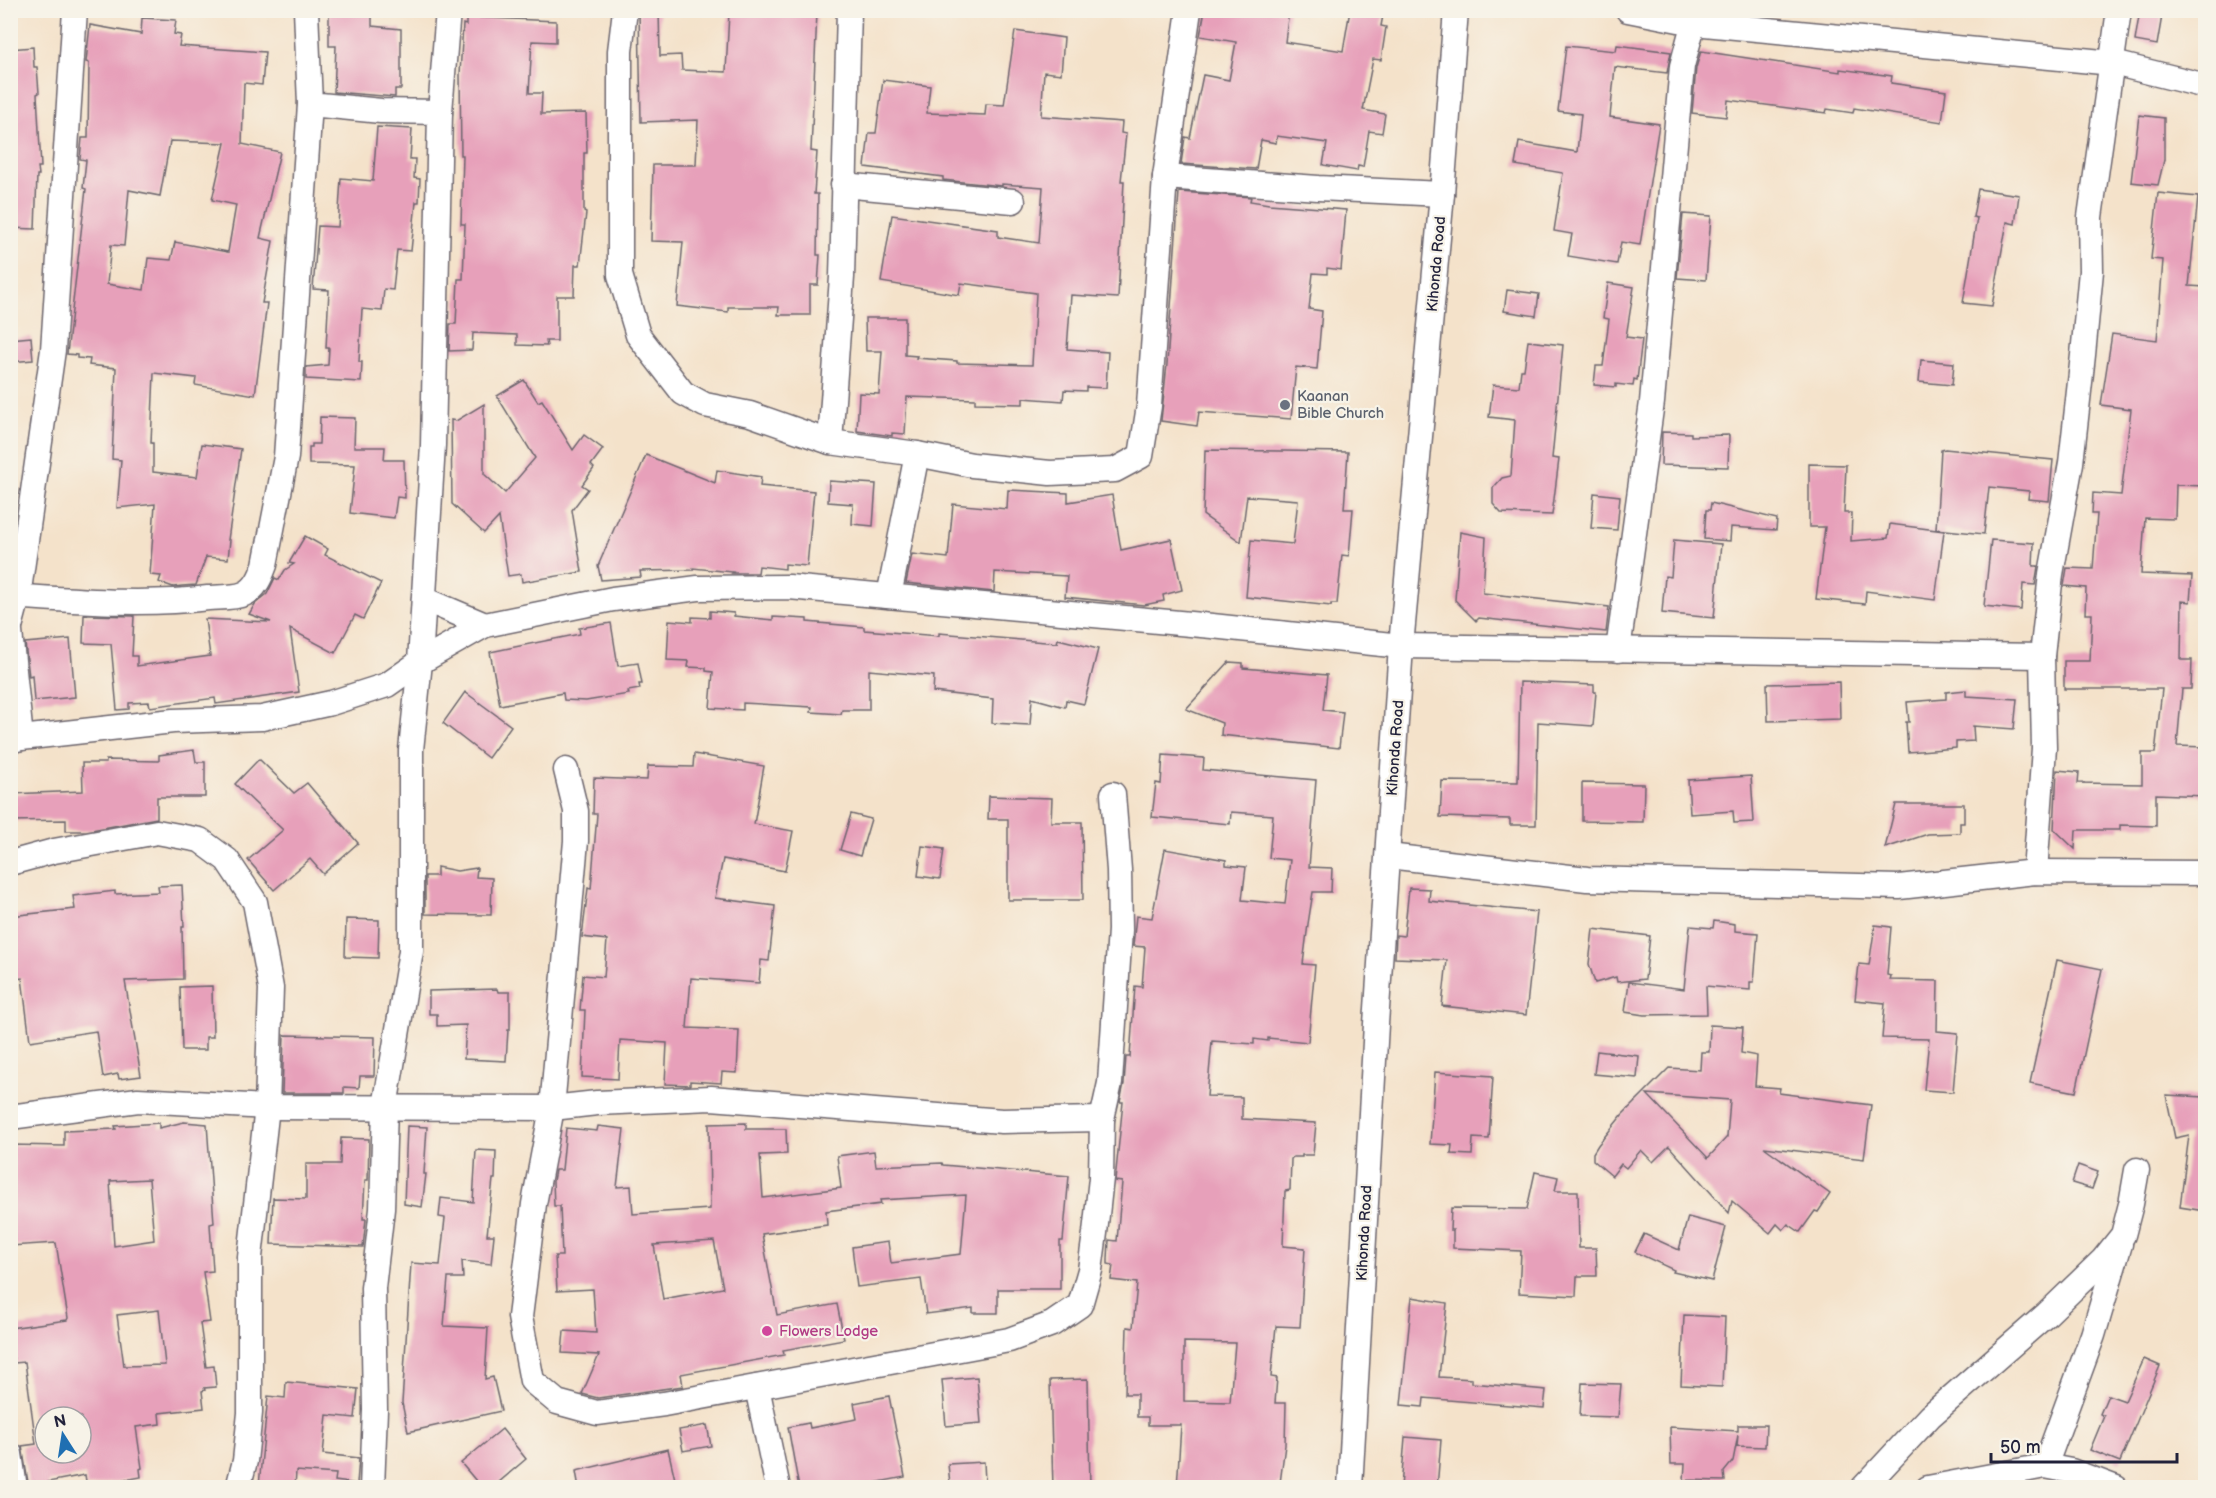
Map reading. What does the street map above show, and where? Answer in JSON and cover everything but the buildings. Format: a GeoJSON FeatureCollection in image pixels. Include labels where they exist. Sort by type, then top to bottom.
{"type":"FeatureCollection","features":[{"type":"Feature","properties":{"kind":"street"},"geometry":{"type":"LineString","coordinates":[[10,627],[53,350],[75,10]]}},
{"type":"Feature","properties":{"kind":"street"},"geometry":{"type":"LineString","coordinates":[[14,597],[140,601],[193,600],[243,594],[253,588],[260,578],[265,565],[286,457],[310,104],[306,10]]}},
{"type":"Feature","properties":{"kind":"street"},"geometry":{"type":"LineString","coordinates":[[372,1488],[375,1410],[373,1288],[382,1209],[385,1107],[411,951],[411,750],[420,662],[433,445],[440,111],[448,10]]}},
{"type":"Feature","properties":{"kind":"street"},"geometry":{"type":"LineString","coordinates":[[624,10],[620,51],[620,275],[638,335],[682,393],[705,405],[750,414],[830,442],[917,454],[972,465],[1050,472],[1116,470],[1141,456],[1149,406],[1165,177],[1189,10]]}},
{"type":"Feature","properties":{"kind":"street"},"geometry":{"type":"LineString","coordinates":[[830,442],[842,277],[849,10]]}},
{"type":"Feature","properties":{"kind":"street","name":"Kihonda Road"},"geometry":{"type":"LineString","coordinates":[[1350,1488],[1375,1036],[1401,646],[1442,194],[1455,10]]}},
{"type":"Feature","properties":{"kind":"street"},"geometry":{"type":"LineString","coordinates":[[1628,10],[2113,63],[2205,86]]}},
{"type":"Feature","properties":{"kind":"street"},"geometry":{"type":"LineString","coordinates":[[2035,872],[2044,748],[2042,656],[2050,573],[2071,463],[2091,271],[2090,217],[2097,153],[2113,63],[2119,10]]}},
{"type":"Feature","properties":{"kind":"street"},"geometry":{"type":"LineString","coordinates":[[1618,650],[1652,402],[1682,66],[1696,17]]}},
{"type":"Feature","properties":{"kind":"street"},"geometry":{"type":"LineString","coordinates":[[310,104],[381,111],[440,111]]}},
{"type":"Feature","properties":{"kind":"street"},"geometry":{"type":"LineString","coordinates":[[1165,177],[1442,194]]}},
{"type":"Feature","properties":{"kind":"street"},"geometry":{"type":"LineString","coordinates":[[843,185],[1012,201]]}},
{"type":"Feature","properties":{"kind":"street"},"geometry":{"type":"LineString","coordinates":[[889,596],[917,454]]}},
{"type":"Feature","properties":{"kind":"street"},"geometry":{"type":"LineString","coordinates":[[10,632],[16,739],[173,721],[262,718],[331,703],[387,685],[420,662],[485,625],[614,599],[698,588],[789,587],[1401,646],[2042,656]]}},
{"type":"Feature","properties":{"kind":"street"},"geometry":{"type":"LineString","coordinates":[[424,599],[485,625]]}},
{"type":"Feature","properties":{"kind":"street"},"geometry":{"type":"LineString","coordinates":[[566,770],[576,811],[576,842],[552,1108],[534,1204],[520,1317],[532,1381],[557,1402],[597,1413],[664,1404],[1009,1340],[1052,1324],[1080,1305],[1090,1270],[1101,1178],[1102,1119],[1110,1083],[1120,930],[1119,870],[1113,794]]}},
{"type":"Feature","properties":{"kind":"street"},"geometry":{"type":"LineString","coordinates":[[10,863],[54,851],[157,832],[200,840],[227,860],[255,902],[271,988],[267,1107],[250,1257],[250,1413],[245,1461],[238,1488]]}},
{"type":"Feature","properties":{"kind":"street"},"geometry":{"type":"LineString","coordinates":[[1388,856],[1587,879],[1899,887],[2035,872],[2205,873]]}},
{"type":"Feature","properties":{"kind":"street"},"geometry":{"type":"LineString","coordinates":[[10,1117],[138,1100],[267,1107],[552,1108],[597,1103],[711,1098],[1002,1121],[1102,1119]]}},
{"type":"Feature","properties":{"kind":"street"},"geometry":{"type":"LineString","coordinates":[[2045,1466],[2093,1335],[2123,1235],[2137,1170]]}},
{"type":"Feature","properties":{"kind":"street"},"geometry":{"type":"LineString","coordinates":[[1863,1488],[1930,1416],[2047,1314],[2103,1260],[2123,1235]]}},
{"type":"Feature","properties":{"kind":"street"},"geometry":{"type":"LineString","coordinates":[[757,1387],[778,1488]]}},
{"type":"Feature","properties":{"kind":"street"},"geometry":{"type":"LineString","coordinates":[[10,1454],[15,1488]]}},
{"type":"Feature","properties":{"kind":"street"},"geometry":{"type":"LineString","coordinates":[[1928,1488],[2045,1466],[2071,1471],[2116,1488]]}},
{"type":"Feature","properties":{"kind":"place","name":"Kaanan Bible Church"},"geometry":{"type":"Point","coordinates":[1285,405]}},
{"type":"Feature","properties":{"kind":"place","name":"Flowers Lodge"},"geometry":{"type":"Point","coordinates":[767,1331]}}]}
